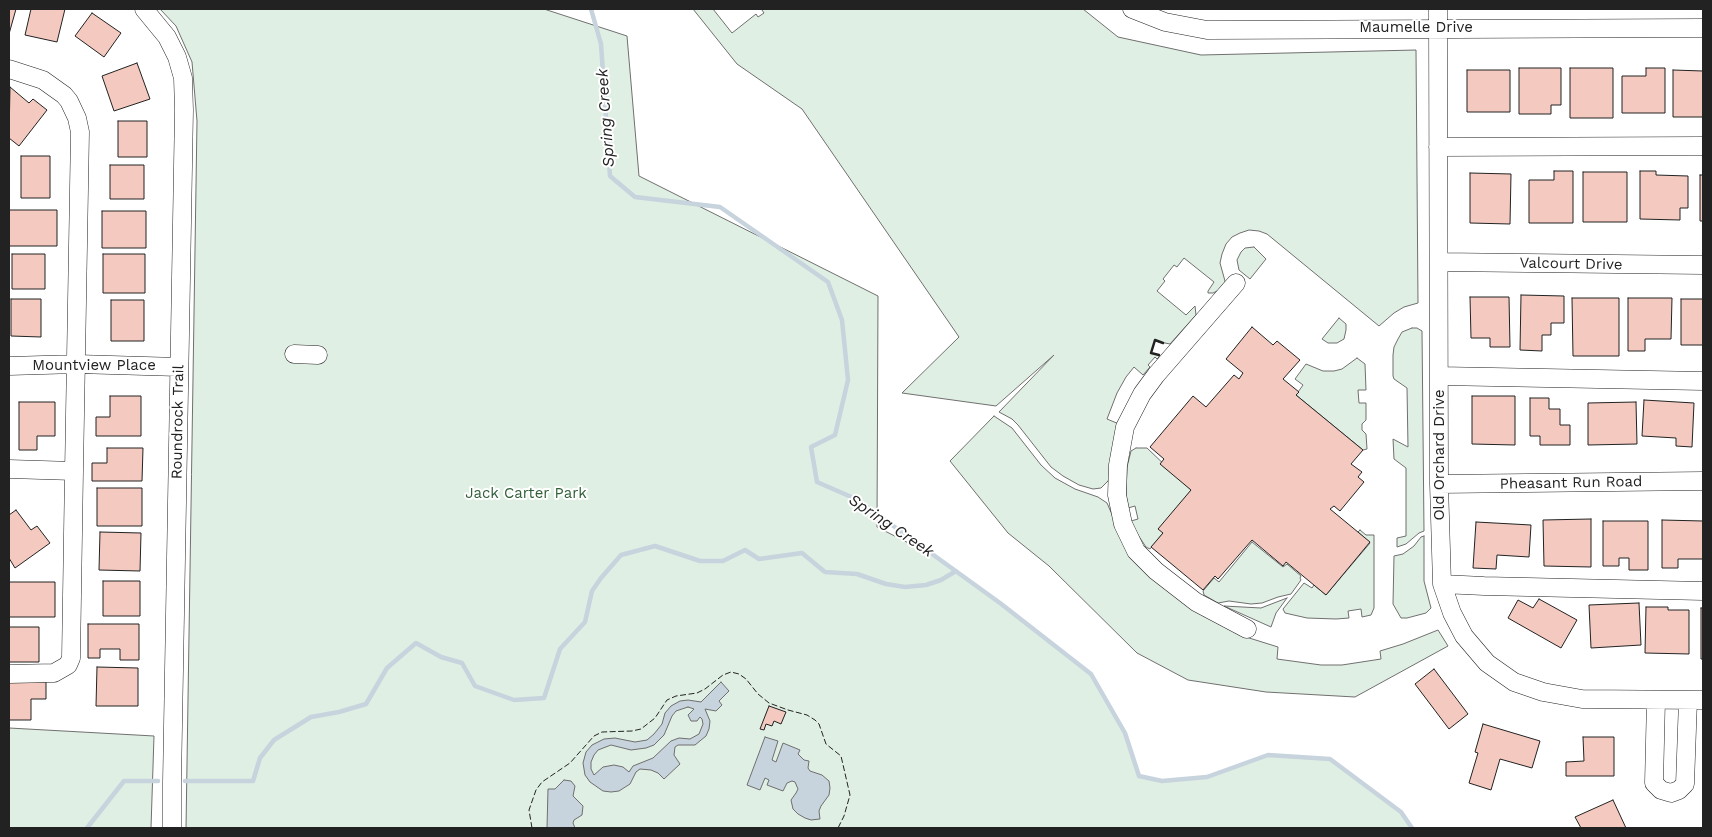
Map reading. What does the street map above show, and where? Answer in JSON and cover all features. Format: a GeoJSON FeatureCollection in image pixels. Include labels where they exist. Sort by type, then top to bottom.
{"type":"FeatureCollection","features":[{"type":"Feature","properties":{"kind":"street","name":"Roundrock Trail"},"geometry":{"type":"LineString","coordinates":[[144,9],[167,37],[177,57],[183,78],[172,828]]}},
{"type":"Feature","properties":{"kind":"street","name":"Maumelle Drive"},"geometry":{"type":"LineString","coordinates":[[1132,9],[1165,22],[1207,30],[1703,28]]}},
{"type":"Feature","properties":{"kind":"street","name":"Old Orchard Drive"},"geometry":{"type":"LineString","coordinates":[[1438,9],[1439,484],[1442,584],[1452,613],[1464,636],[1487,663],[1514,682],[1544,692],[1582,699],[1695,700]]}},
{"type":"Feature","properties":{"kind":"street"},"geometry":{"type":"LineString","coordinates":[[9,69],[43,80],[58,90],[69,101],[79,124],[80,142],[71,658],[68,665],[54,673],[9,674]]}},
{"type":"Feature","properties":{"kind":"street"},"geometry":{"type":"LineString","coordinates":[[1438,147],[1703,146]]}},
{"type":"Feature","properties":{"kind":"street","name":"Valcourt Drive"},"geometry":{"type":"LineString","coordinates":[[1439,262],[1703,265]]}},
{"type":"Feature","properties":{"kind":"street"},"geometry":{"type":"LineString","coordinates":[[1236,282],[1142,394],[1125,427],[1118,465],[1117,495],[1123,524],[1136,551],[1156,571],[1196,602],[1247,629]]}},
{"type":"Feature","properties":{"kind":"street"},"geometry":{"type":"LineString","coordinates":[[294,354],[318,355]]}},
{"type":"Feature","properties":{"kind":"street","name":"Mountview Place"},"geometry":{"type":"LineString","coordinates":[[9,366],[77,364],[179,367]]}},
{"type":"Feature","properties":{"kind":"street"},"geometry":{"type":"LineString","coordinates":[[1440,376],[1703,381]]}},
{"type":"Feature","properties":{"kind":"street"},"geometry":{"type":"LineString","coordinates":[[9,469],[74,472]]}},
{"type":"Feature","properties":{"kind":"street","name":"Pheasant Run Road"},"geometry":{"type":"LineString","coordinates":[[1439,484],[1703,481]]}},
{"type":"Feature","properties":{"kind":"street"},"geometry":{"type":"LineString","coordinates":[[1442,584],[1703,591]]}},
{"type":"Feature","properties":{"kind":"street"},"geometry":{"type":"LineString","coordinates":[[1656,700],[1654,783],[1661,790],[1671,793],[1679,790],[1685,784],[1695,700]]}},
{"type":"Feature","properties":{"kind":"green space","name":"Jack Carter Park"},"geometry":{"type":"Polygon","coordinates":[[[160,9],[544,9],[627,36],[639,176],[878,296],[877,527],[938,558],[1000,603],[1091,674],[1125,733],[1139,776],[1162,781],[1207,777],[1268,755],[1330,759],[1401,812],[1412,828],[186,828],[197,121],[192,62],[176,26],[160,9]]]}},
{"type":"Feature","properties":{"kind":"green space"},"geometry":{"type":"Polygon","coordinates":[[[693,9],[713,9],[732,33],[756,14],[758,17],[764,13],[762,10],[764,9],[1083,9],[1118,37],[1201,55],[1416,50],[1418,303],[1404,307],[1379,326],[1267,234],[1259,231],[1249,230],[1240,233],[1232,237],[1226,244],[1220,263],[1225,281],[1224,285],[1213,293],[1208,293],[1208,291],[1214,282],[1184,258],[1177,267],[1174,265],[1163,279],[1165,281],[1157,291],[1186,315],[1195,306],[1196,315],[1170,344],[1155,341],[1151,353],[1159,355],[1159,357],[1157,359],[1155,357],[1143,375],[1134,367],[1126,377],[1117,393],[1107,419],[1119,424],[1111,474],[1108,481],[1101,488],[1093,489],[1079,485],[1051,467],[1018,425],[1012,419],[999,412],[1054,355],[996,406],[902,393],[959,337],[802,109],[737,64],[693,9]]]}},
{"type":"Feature","properties":{"kind":"green space"},"geometry":{"type":"Polygon","coordinates":[[[1254,247],[1266,259],[1250,279],[1239,270],[1237,260],[1245,248],[1254,247]]]}},
{"type":"Feature","properties":{"kind":"green space"},"geometry":{"type":"Polygon","coordinates":[[[1339,318],[1346,324],[1344,339],[1337,343],[1328,343],[1322,339],[1339,318]]]}},
{"type":"Feature","properties":{"kind":"green space"},"geometry":{"type":"Polygon","coordinates":[[[1412,328],[1422,331],[1424,531],[1406,544],[1397,547],[1397,538],[1406,536],[1406,468],[1394,459],[1393,439],[1408,447],[1407,388],[1394,379],[1393,355],[1394,347],[1402,332],[1412,328]]]}},
{"type":"Feature","properties":{"kind":"green space"},"geometry":{"type":"Polygon","coordinates":[[[1357,358],[1365,364],[1366,390],[1358,390],[1359,403],[1366,403],[1366,420],[1362,424],[1362,430],[1366,434],[1367,449],[1363,450],[1296,395],[1303,385],[1295,379],[1306,364],[1323,371],[1334,371],[1342,369],[1357,358]]]}},
{"type":"Feature","properties":{"kind":"green space"},"geometry":{"type":"Polygon","coordinates":[[[994,416],[1012,428],[1041,465],[1055,478],[1075,489],[1098,497],[1107,503],[1121,535],[1246,637],[1278,647],[1277,659],[1321,665],[1342,665],[1381,659],[1380,651],[1438,630],[1448,646],[1355,697],[1266,692],[1188,680],[1137,653],[1049,566],[1008,533],[950,461],[994,416]]]}},
{"type":"Feature","properties":{"kind":"green space"},"geometry":{"type":"Polygon","coordinates":[[[1136,448],[1147,448],[1191,490],[1163,533],[1150,549],[1146,547],[1131,521],[1138,519],[1135,506],[1128,508],[1126,495],[1127,467],[1131,451],[1136,448]]]}},
{"type":"Feature","properties":{"kind":"green space"},"geometry":{"type":"Polygon","coordinates":[[[1360,530],[1366,535],[1374,535],[1374,608],[1371,615],[1362,617],[1361,609],[1348,611],[1349,618],[1336,619],[1307,618],[1285,613],[1283,609],[1304,583],[1312,588],[1314,585],[1326,595],[1370,543],[1358,532],[1360,530]]]}},
{"type":"Feature","properties":{"kind":"green space"},"geometry":{"type":"Polygon","coordinates":[[[1424,536],[1424,581],[1431,608],[1426,613],[1401,618],[1393,604],[1394,556],[1403,554],[1424,536]]]}},
{"type":"Feature","properties":{"kind":"green space"},"geometry":{"type":"Polygon","coordinates":[[[1252,542],[1283,567],[1287,564],[1301,576],[1301,580],[1291,594],[1262,603],[1251,604],[1229,601],[1218,603],[1204,595],[1203,591],[1214,578],[1219,582],[1252,542]]]}},
{"type":"Feature","properties":{"kind":"green space"},"geometry":{"type":"Polygon","coordinates":[[[1287,598],[1276,613],[1271,627],[1224,606],[1261,608],[1287,598]]]}},
{"type":"Feature","properties":{"kind":"green space"},"geometry":{"type":"Polygon","coordinates":[[[9,728],[154,736],[151,828],[9,828],[9,728]]]}},
{"type":"Feature","properties":{"kind":"shaded area"},"geometry":{"type":"Polygon","coordinates":[[[721,682],[729,691],[719,701],[722,705],[716,711],[705,709],[710,721],[706,736],[695,745],[678,745],[675,747],[674,755],[680,764],[664,779],[658,773],[651,770],[640,769],[636,772],[630,784],[619,791],[611,792],[603,791],[590,782],[585,775],[583,763],[586,752],[592,745],[604,739],[615,738],[635,742],[647,740],[662,724],[665,713],[671,706],[680,701],[701,702],[721,682]],[[688,707],[676,711],[664,735],[654,745],[631,750],[611,745],[598,750],[591,762],[591,769],[594,775],[603,767],[614,765],[623,767],[629,772],[633,766],[653,758],[671,741],[679,738],[690,739],[699,734],[703,724],[702,719],[700,717],[697,721],[691,721],[688,715],[694,709],[688,707]]]}},
{"type":"Feature","properties":{"kind":"shaded area"},"geometry":{"type":"Polygon","coordinates":[[[765,737],[778,741],[772,760],[776,762],[783,743],[800,750],[798,754],[804,760],[809,761],[808,768],[810,771],[822,775],[829,781],[829,795],[819,811],[820,819],[811,820],[805,818],[793,809],[791,800],[798,789],[795,782],[787,783],[783,791],[767,785],[769,780],[765,778],[760,790],[747,785],[765,737]]]}},
{"type":"Feature","properties":{"kind":"shaded area"},"geometry":{"type":"Polygon","coordinates":[[[564,780],[571,781],[575,786],[573,796],[583,806],[582,815],[574,820],[575,828],[547,828],[548,789],[555,789],[564,780]]]}},
{"type":"Feature","properties":{"kind":"building"},"geometry":{"type":"Polygon","coordinates":[[[9,9],[16,9],[9,34],[9,9]]]}},
{"type":"Feature","properties":{"kind":"building"},"geometry":{"type":"Polygon","coordinates":[[[31,9],[65,9],[57,42],[25,35],[31,9]]]}},
{"type":"Feature","properties":{"kind":"building"},"geometry":{"type":"Polygon","coordinates":[[[92,13],[121,33],[104,57],[75,36],[92,13]]]}},
{"type":"Feature","properties":{"kind":"building"},"geometry":{"type":"Polygon","coordinates":[[[137,63],[150,99],[114,111],[102,76],[137,63]]]}},
{"type":"Feature","properties":{"kind":"building"},"geometry":{"type":"Polygon","coordinates":[[[1519,68],[1561,68],[1561,105],[1551,105],[1551,114],[1519,114],[1519,68]]]}},
{"type":"Feature","properties":{"kind":"building"},"geometry":{"type":"Polygon","coordinates":[[[1570,68],[1613,68],[1613,118],[1570,118],[1570,68]]]}},
{"type":"Feature","properties":{"kind":"building"},"geometry":{"type":"Polygon","coordinates":[[[1646,68],[1665,68],[1665,113],[1622,113],[1622,76],[1646,76],[1646,68]]]}},
{"type":"Feature","properties":{"kind":"building"},"geometry":{"type":"Polygon","coordinates":[[[1467,70],[1510,70],[1510,112],[1467,112],[1467,70]]]}},
{"type":"Feature","properties":{"kind":"building"},"geometry":{"type":"Polygon","coordinates":[[[1673,70],[1703,71],[1703,117],[1673,117],[1673,70]]]}},
{"type":"Feature","properties":{"kind":"building"},"geometry":{"type":"Polygon","coordinates":[[[10,87],[29,103],[33,99],[47,110],[19,146],[9,138],[10,87]]]}},
{"type":"Feature","properties":{"kind":"building"},"geometry":{"type":"Polygon","coordinates":[[[118,121],[147,121],[147,157],[118,157],[118,121]]]}},
{"type":"Feature","properties":{"kind":"building"},"geometry":{"type":"Polygon","coordinates":[[[21,156],[50,156],[50,198],[21,198],[21,156]]]}},
{"type":"Feature","properties":{"kind":"building"},"geometry":{"type":"Polygon","coordinates":[[[110,165],[144,165],[144,199],[110,199],[110,165]]]}},
{"type":"Feature","properties":{"kind":"building"},"geometry":{"type":"Polygon","coordinates":[[[1554,171],[1573,171],[1573,223],[1529,223],[1529,180],[1554,180],[1554,171]]]}},
{"type":"Feature","properties":{"kind":"building"},"geometry":{"type":"Polygon","coordinates":[[[1640,171],[1656,171],[1656,175],[1688,176],[1688,208],[1680,208],[1680,220],[1640,219],[1640,171]]]}},
{"type":"Feature","properties":{"kind":"building"},"geometry":{"type":"Polygon","coordinates":[[[1583,172],[1627,172],[1627,222],[1583,222],[1583,172]]]}},
{"type":"Feature","properties":{"kind":"building"},"geometry":{"type":"Polygon","coordinates":[[[1470,173],[1511,174],[1510,224],[1470,223],[1470,173]]]}},
{"type":"Feature","properties":{"kind":"building"},"geometry":{"type":"Polygon","coordinates":[[[1700,175],[1703,175],[1703,221],[1700,221],[1700,175]]]}},
{"type":"Feature","properties":{"kind":"building"},"geometry":{"type":"Polygon","coordinates":[[[9,210],[57,210],[57,246],[9,246],[9,210]]]}},
{"type":"Feature","properties":{"kind":"building"},"geometry":{"type":"Polygon","coordinates":[[[102,211],[146,211],[146,248],[102,248],[102,211]]]}},
{"type":"Feature","properties":{"kind":"building"},"geometry":{"type":"Polygon","coordinates":[[[12,254],[45,254],[45,289],[12,289],[12,254]]]}},
{"type":"Feature","properties":{"kind":"building"},"geometry":{"type":"Polygon","coordinates":[[[103,254],[145,254],[145,293],[103,293],[103,254]]]}},
{"type":"Feature","properties":{"kind":"building"},"geometry":{"type":"Polygon","coordinates":[[[1521,295],[1564,296],[1564,323],[1551,323],[1551,335],[1542,335],[1542,351],[1520,350],[1521,295]]]}},
{"type":"Feature","properties":{"kind":"building"},"geometry":{"type":"Polygon","coordinates":[[[1470,297],[1509,297],[1510,347],[1490,347],[1490,338],[1471,338],[1470,297]]]}},
{"type":"Feature","properties":{"kind":"building"},"geometry":{"type":"Polygon","coordinates":[[[1572,298],[1619,298],[1619,356],[1573,356],[1572,298]]]}},
{"type":"Feature","properties":{"kind":"building"},"geometry":{"type":"Polygon","coordinates":[[[1628,298],[1672,298],[1671,339],[1645,339],[1645,351],[1628,351],[1628,298]]]}},
{"type":"Feature","properties":{"kind":"building"},"geometry":{"type":"Polygon","coordinates":[[[11,299],[41,299],[41,337],[11,336],[11,299]]]}},
{"type":"Feature","properties":{"kind":"building"},"geometry":{"type":"Polygon","coordinates":[[[1681,299],[1703,299],[1703,345],[1681,345],[1681,299]]]}},
{"type":"Feature","properties":{"kind":"building"},"geometry":{"type":"Polygon","coordinates":[[[111,300],[144,300],[144,341],[111,341],[111,300]]]}},
{"type":"Feature","properties":{"kind":"building"},"geometry":{"type":"Polygon","coordinates":[[[1252,327],[1273,345],[1277,341],[1300,360],[1283,379],[1299,392],[1296,395],[1363,450],[1351,464],[1362,472],[1358,477],[1364,482],[1340,511],[1334,506],[1330,509],[1370,542],[1326,595],[1286,562],[1283,566],[1252,540],[1218,579],[1215,576],[1203,590],[1151,547],[1163,533],[1158,529],[1191,490],[1160,464],[1164,459],[1150,447],[1193,396],[1206,407],[1234,375],[1239,379],[1243,373],[1226,359],[1252,327]]]}},
{"type":"Feature","properties":{"kind":"building"},"geometry":{"type":"Polygon","coordinates":[[[110,396],[141,396],[141,436],[96,436],[96,417],[110,417],[110,396]]]}},
{"type":"Feature","properties":{"kind":"building"},"geometry":{"type":"Polygon","coordinates":[[[1472,396],[1515,396],[1515,445],[1472,444],[1472,396]]]}},
{"type":"Feature","properties":{"kind":"building"},"geometry":{"type":"Polygon","coordinates":[[[1530,398],[1549,398],[1549,409],[1560,409],[1560,425],[1570,425],[1570,445],[1540,445],[1540,436],[1530,436],[1530,398]]]}},
{"type":"Feature","properties":{"kind":"building"},"geometry":{"type":"Polygon","coordinates":[[[1644,400],[1694,403],[1692,447],[1676,446],[1676,438],[1642,436],[1644,400]]]}},
{"type":"Feature","properties":{"kind":"building"},"geometry":{"type":"Polygon","coordinates":[[[19,402],[55,402],[55,436],[37,436],[37,450],[19,450],[19,402]]]}},
{"type":"Feature","properties":{"kind":"building"},"geometry":{"type":"Polygon","coordinates":[[[1636,402],[1637,444],[1588,445],[1588,403],[1636,402]]]}},
{"type":"Feature","properties":{"kind":"building"},"geometry":{"type":"Polygon","coordinates":[[[107,448],[143,448],[142,481],[92,481],[92,463],[107,463],[107,448]]]}},
{"type":"Feature","properties":{"kind":"building"},"geometry":{"type":"Polygon","coordinates":[[[97,488],[142,488],[142,526],[97,526],[97,488]]]}},
{"type":"Feature","properties":{"kind":"building"},"geometry":{"type":"Polygon","coordinates":[[[16,510],[31,530],[37,526],[50,543],[15,568],[9,558],[9,515],[16,510]]]}},
{"type":"Feature","properties":{"kind":"building"},"geometry":{"type":"Polygon","coordinates":[[[1591,519],[1591,567],[1544,566],[1543,520],[1591,519]]]}},
{"type":"Feature","properties":{"kind":"building"},"geometry":{"type":"Polygon","coordinates":[[[1662,520],[1703,521],[1703,559],[1678,559],[1678,568],[1662,568],[1662,520]]]}},
{"type":"Feature","properties":{"kind":"building"},"geometry":{"type":"Polygon","coordinates":[[[1603,521],[1648,521],[1648,570],[1629,570],[1629,558],[1619,558],[1619,566],[1603,566],[1603,521]]]}},
{"type":"Feature","properties":{"kind":"building"},"geometry":{"type":"Polygon","coordinates":[[[1476,522],[1531,525],[1529,557],[1497,555],[1496,569],[1473,568],[1476,522]]]}},
{"type":"Feature","properties":{"kind":"building"},"geometry":{"type":"Polygon","coordinates":[[[100,532],[141,533],[140,571],[99,570],[100,532]]]}},
{"type":"Feature","properties":{"kind":"building"},"geometry":{"type":"Polygon","coordinates":[[[103,581],[140,581],[140,616],[103,616],[103,581]]]}},
{"type":"Feature","properties":{"kind":"building"},"geometry":{"type":"Polygon","coordinates":[[[9,582],[55,582],[55,617],[9,617],[9,582]]]}},
{"type":"Feature","properties":{"kind":"building"},"geometry":{"type":"Polygon","coordinates":[[[1539,599],[1577,620],[1561,648],[1508,618],[1518,600],[1533,608],[1539,599]]]}},
{"type":"Feature","properties":{"kind":"building"},"geometry":{"type":"Polygon","coordinates":[[[1639,603],[1641,645],[1591,648],[1589,605],[1639,603]]]}},
{"type":"Feature","properties":{"kind":"building"},"geometry":{"type":"Polygon","coordinates":[[[1646,607],[1668,607],[1668,610],[1689,610],[1689,654],[1645,653],[1646,607]]]}},
{"type":"Feature","properties":{"kind":"building"},"geometry":{"type":"Polygon","coordinates":[[[1701,608],[1703,608],[1703,659],[1701,659],[1701,608]]]}},
{"type":"Feature","properties":{"kind":"building"},"geometry":{"type":"Polygon","coordinates":[[[88,624],[139,624],[139,660],[120,660],[120,649],[100,649],[100,658],[88,658],[88,624]]]}},
{"type":"Feature","properties":{"kind":"building"},"geometry":{"type":"Polygon","coordinates":[[[9,627],[39,627],[39,662],[9,662],[9,627]]]}},
{"type":"Feature","properties":{"kind":"building"},"geometry":{"type":"Polygon","coordinates":[[[97,667],[138,668],[138,706],[96,706],[97,667]]]}},
{"type":"Feature","properties":{"kind":"building"},"geometry":{"type":"Polygon","coordinates":[[[1434,669],[1468,714],[1449,729],[1415,684],[1434,669]]]}},
{"type":"Feature","properties":{"kind":"building"},"geometry":{"type":"Polygon","coordinates":[[[9,682],[46,682],[46,699],[31,699],[31,720],[9,720],[9,682]]]}},
{"type":"Feature","properties":{"kind":"building"},"geometry":{"type":"Polygon","coordinates":[[[769,706],[786,712],[781,724],[774,721],[772,726],[766,724],[764,730],[760,729],[769,706]]]}},
{"type":"Feature","properties":{"kind":"building"},"geometry":{"type":"Polygon","coordinates":[[[1483,724],[1540,741],[1532,768],[1500,759],[1491,790],[1469,783],[1478,753],[1475,752],[1483,724]]]}},
{"type":"Feature","properties":{"kind":"building"},"geometry":{"type":"Polygon","coordinates":[[[1583,737],[1614,737],[1614,776],[1566,776],[1566,762],[1584,761],[1583,737]]]}},
{"type":"Feature","properties":{"kind":"building"},"geometry":{"type":"Polygon","coordinates":[[[1613,800],[1626,828],[1581,828],[1575,817],[1613,800]]]}},
{"type":"Feature","properties":{"kind":"waterway","name":"Spring Creek"},"geometry":{"type":"LineString","coordinates":[[591,9],[601,44],[610,176],[635,197],[720,207],[828,282],[842,320],[848,380],[835,435],[811,447],[817,482],[856,499],[1000,603],[1091,674],[1125,733],[1139,776],[1162,781],[1207,777],[1268,755],[1330,759],[1401,812],[1412,828]]}},
{"type":"Feature","properties":{"kind":"waterway"},"geometry":{"type":"LineString","coordinates":[[185,781],[253,781],[260,758],[274,740],[311,717],[339,712],[366,704],[387,668],[416,643],[441,657],[462,663],[475,686],[514,700],[544,698],[560,649],[585,622],[592,591],[621,555],[655,546],[700,561],[723,561],[745,550],[759,559],[802,553],[825,572],[857,574],[886,584],[905,587],[926,585],[941,580],[956,571]]}},
{"type":"Feature","properties":{"kind":"waterway"},"geometry":{"type":"LineString","coordinates":[[87,828],[124,781],[158,781]]}},
{"type":"Feature","properties":{"kind":"fence"},"geometry":{"type":"LineString","coordinates":[[532,828],[529,810],[536,790],[542,782],[570,763],[594,736],[602,732],[641,729],[655,718],[667,700],[676,696],[697,693],[723,675],[731,672],[739,674],[746,679],[758,694],[769,703],[807,715],[815,720],[819,724],[826,744],[841,756],[850,795],[844,816],[838,828]]}},
{"type":"Feature","properties":{"kind":"wall"},"geometry":{"type":"LineString","coordinates":[[1159,355],[1151,353],[1155,340],[1163,343]]}}]}
